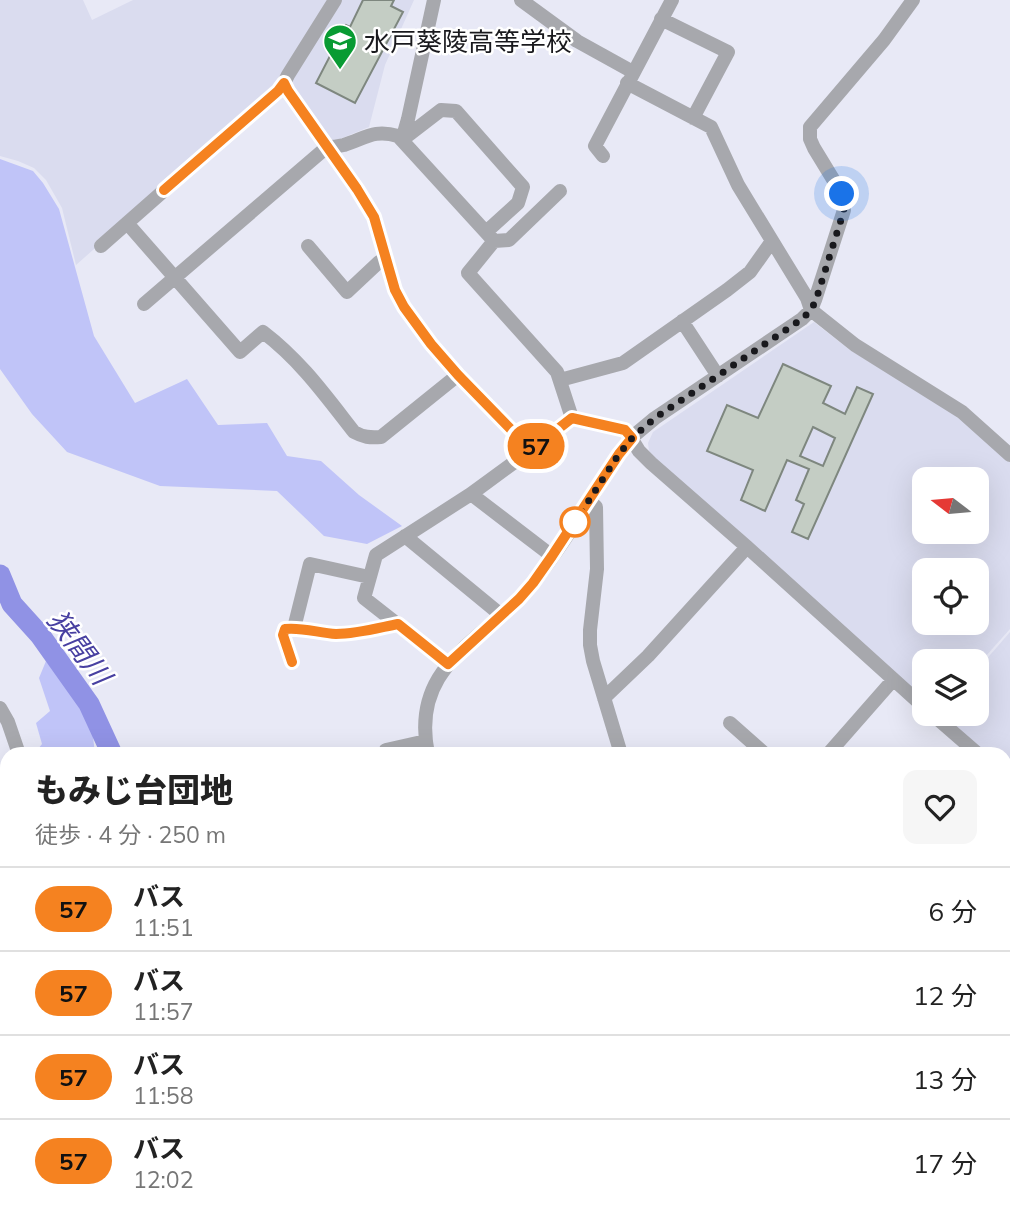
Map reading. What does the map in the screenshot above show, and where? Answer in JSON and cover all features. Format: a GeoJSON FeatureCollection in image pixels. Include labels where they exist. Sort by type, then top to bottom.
{"type":"FeatureCollection","features":[{"type":"Feature","properties":{"kind":"street"},"geometry":{"type":"LineString","coordinates":[[101,247],[278,91],[335,0]]}},
{"type":"Feature","properties":{"kind":"street"},"geometry":{"type":"LineString","coordinates":[[402,140],[434,0]]}},
{"type":"Feature","properties":{"kind":"street"},"geometry":{"type":"LineString","coordinates":[[521,0],[630,77],[710,127],[738,185],[811,310],[855,345],[962,412],[1010,454]]}},
{"type":"Feature","properties":{"kind":"street"},"geometry":{"type":"LineString","coordinates":[[603,156],[595,146],[672,0]]}},
{"type":"Feature","properties":{"kind":"street"},"geometry":{"type":"LineString","coordinates":[[427,747],[425,720],[430,697],[440,674],[519,599],[552,556],[632,438],[655,418],[802,319],[811,310],[844,210],[844,202],[810,139],[810,127],[884,40],[913,0]]}},
{"type":"Feature","properties":{"kind":"street"},"geometry":{"type":"LineString","coordinates":[[662,19],[728,52],[693,118]]}},
{"type":"Feature","properties":{"kind":"street"},"geometry":{"type":"LineString","coordinates":[[284,83],[374,217],[395,290],[404,307],[458,375],[531,450]]}},
{"type":"Feature","properties":{"kind":"street"},"geometry":{"type":"LineString","coordinates":[[402,140],[442,110],[456,111],[523,187],[518,203],[490,236],[468,273],[557,372],[572,418]]}},
{"type":"Feature","properties":{"kind":"street"},"geometry":{"type":"LineString","coordinates":[[144,304],[327,148],[343,145],[363,136],[386,132],[398,136],[490,236],[509,240],[561,191]]}},
{"type":"Feature","properties":{"kind":"street"},"geometry":{"type":"LineString","coordinates":[[127,223],[240,352],[263,332],[284,348],[354,432],[362,436],[381,437],[458,375]]}},
{"type":"Feature","properties":{"kind":"street"},"geometry":{"type":"LineString","coordinates":[[560,380],[623,363],[750,272],[772,241]]}},
{"type":"Feature","properties":{"kind":"street"},"geometry":{"type":"LineString","coordinates":[[308,246],[347,292],[379,262],[386,262]]}},
{"type":"Feature","properties":{"kind":"street"},"geometry":{"type":"LineString","coordinates":[[682,321],[718,376]]}},
{"type":"Feature","properties":{"kind":"street"},"geometry":{"type":"LineString","coordinates":[[448,664],[364,598],[376,555],[471,494],[572,418]]}},
{"type":"Feature","properties":{"kind":"street"},"geometry":{"type":"LineString","coordinates":[[572,418],[625,430],[651,463],[912,697]]}},
{"type":"Feature","properties":{"kind":"street"},"geometry":{"type":"LineString","coordinates":[[471,494],[552,556]]}},
{"type":"Feature","properties":{"kind":"street"},"geometry":{"type":"LineString","coordinates":[[589,500],[597,507],[597,569],[590,645],[619,747]]}},
{"type":"Feature","properties":{"kind":"street"},"geometry":{"type":"LineString","coordinates":[[405,536],[501,615]]}},
{"type":"Feature","properties":{"kind":"street"},"geometry":{"type":"LineString","coordinates":[[604,698],[648,656],[747,547]]}},
{"type":"Feature","properties":{"kind":"street"},"geometry":{"type":"LineString","coordinates":[[294,628],[310,564],[369,577]]}},
{"type":"Feature","properties":{"kind":"street"},"geometry":{"type":"LineString","coordinates":[[292,662],[283,635],[285,629],[337,634],[398,624]]}},
{"type":"Feature","properties":{"kind":"street"},"geometry":{"type":"LineString","coordinates":[[834,747],[893,680]]}},
{"type":"Feature","properties":{"kind":"street"},"geometry":{"type":"LineString","coordinates":[[0,708],[17,747]]}},
{"type":"Feature","properties":{"kind":"street"},"geometry":{"type":"LineString","coordinates":[[730,723],[757,747]]}},
{"type":"Feature","properties":{"kind":"street"},"geometry":{"type":"LineString","coordinates":[[946,726],[970,747]]}},
{"type":"Feature","properties":{"kind":"shaded area"},"geometry":{"type":"Polygon","coordinates":[[[0,0],[83,0],[92,20],[133,0],[329,0],[275,89],[76,265],[62,208],[46,180],[34,168],[0,156],[0,0]]]}},
{"type":"Feature","properties":{"kind":"shaded area","name":"水戸葵陵高等学校"},"geometry":{"type":"Polygon","coordinates":[[[342,0],[414,0],[385,65],[369,127],[335,141],[329,139],[290,86],[292,78],[342,0]]]}},
{"type":"Feature","properties":{"kind":"shaded area"},"geometry":{"type":"Polygon","coordinates":[[[0,159],[33,171],[59,209],[94,336],[135,403],[187,379],[218,425],[267,423],[287,456],[321,461],[359,495],[402,526],[367,544],[324,536],[277,491],[160,486],[67,452],[32,414],[0,369],[0,159]]]}},
{"type":"Feature","properties":{"kind":"shaded area"},"geometry":{"type":"Polygon","coordinates":[[[814,322],[850,350],[960,417],[1010,460],[1010,629],[989,653],[989,649],[912,649],[912,693],[654,460],[648,443],[653,432],[814,322]]]}},
{"type":"Feature","properties":{"kind":"shaded area"},"geometry":{"type":"Polygon","coordinates":[[[1010,632],[1010,747],[973,747],[951,726],[989,726],[989,656],[1010,632]]]}},
{"type":"Feature","properties":{"kind":"shaded area"},"geometry":{"type":"Polygon","coordinates":[[[46,661],[91,719],[94,747],[40,747],[42,744],[36,723],[50,711],[39,678],[46,661]]]}},
{"type":"Feature","properties":{"kind":"building"},"geometry":{"type":"Polygon","coordinates":[[[363,0],[394,0],[391,6],[403,12],[355,103],[316,83],[346,25],[350,27],[363,0]]]}},
{"type":"Feature","properties":{"kind":"building"},"geometry":{"type":"Polygon","coordinates":[[[783,364],[831,386],[823,403],[845,414],[857,387],[873,394],[808,539],[792,532],[804,504],[796,500],[809,469],[787,460],[765,511],[741,500],[753,470],[707,451],[727,405],[758,418],[783,364]],[[813,427],[800,456],[823,466],[835,438],[813,427]]]}},
{"type":"Feature","properties":{"kind":"waterway","name":"狭間川"},"geometry":{"type":"LineString","coordinates":[[0,575],[12,604],[40,635],[89,704],[109,747]]}},
{"type":"Feature","properties":{"kind":"waterway"},"geometry":{"type":"LineString","coordinates":[[0,788],[0,823]]}},
{"type":"Feature","properties":{"kind":"bus line","name":"57"},"geometry":{"type":"LineString","coordinates":[[164,190],[284,83],[374,217],[395,290],[404,307],[458,375],[531,450],[572,418],[625,430],[632,438],[533,583],[448,664],[398,624],[337,634],[285,629],[283,635],[292,662]]}},
{"type":"Feature","properties":{"kind":"place","name":"水戸葵陵高等学校"},"geometry":{"type":"Point","coordinates":[340,71]}},
{"type":"Feature","properties":{"kind":"route"},"geometry":{"type":"LineString","coordinates":[[575,522],[632,438],[655,418],[802,319],[811,310],[844,210],[842,194]]}}]}
